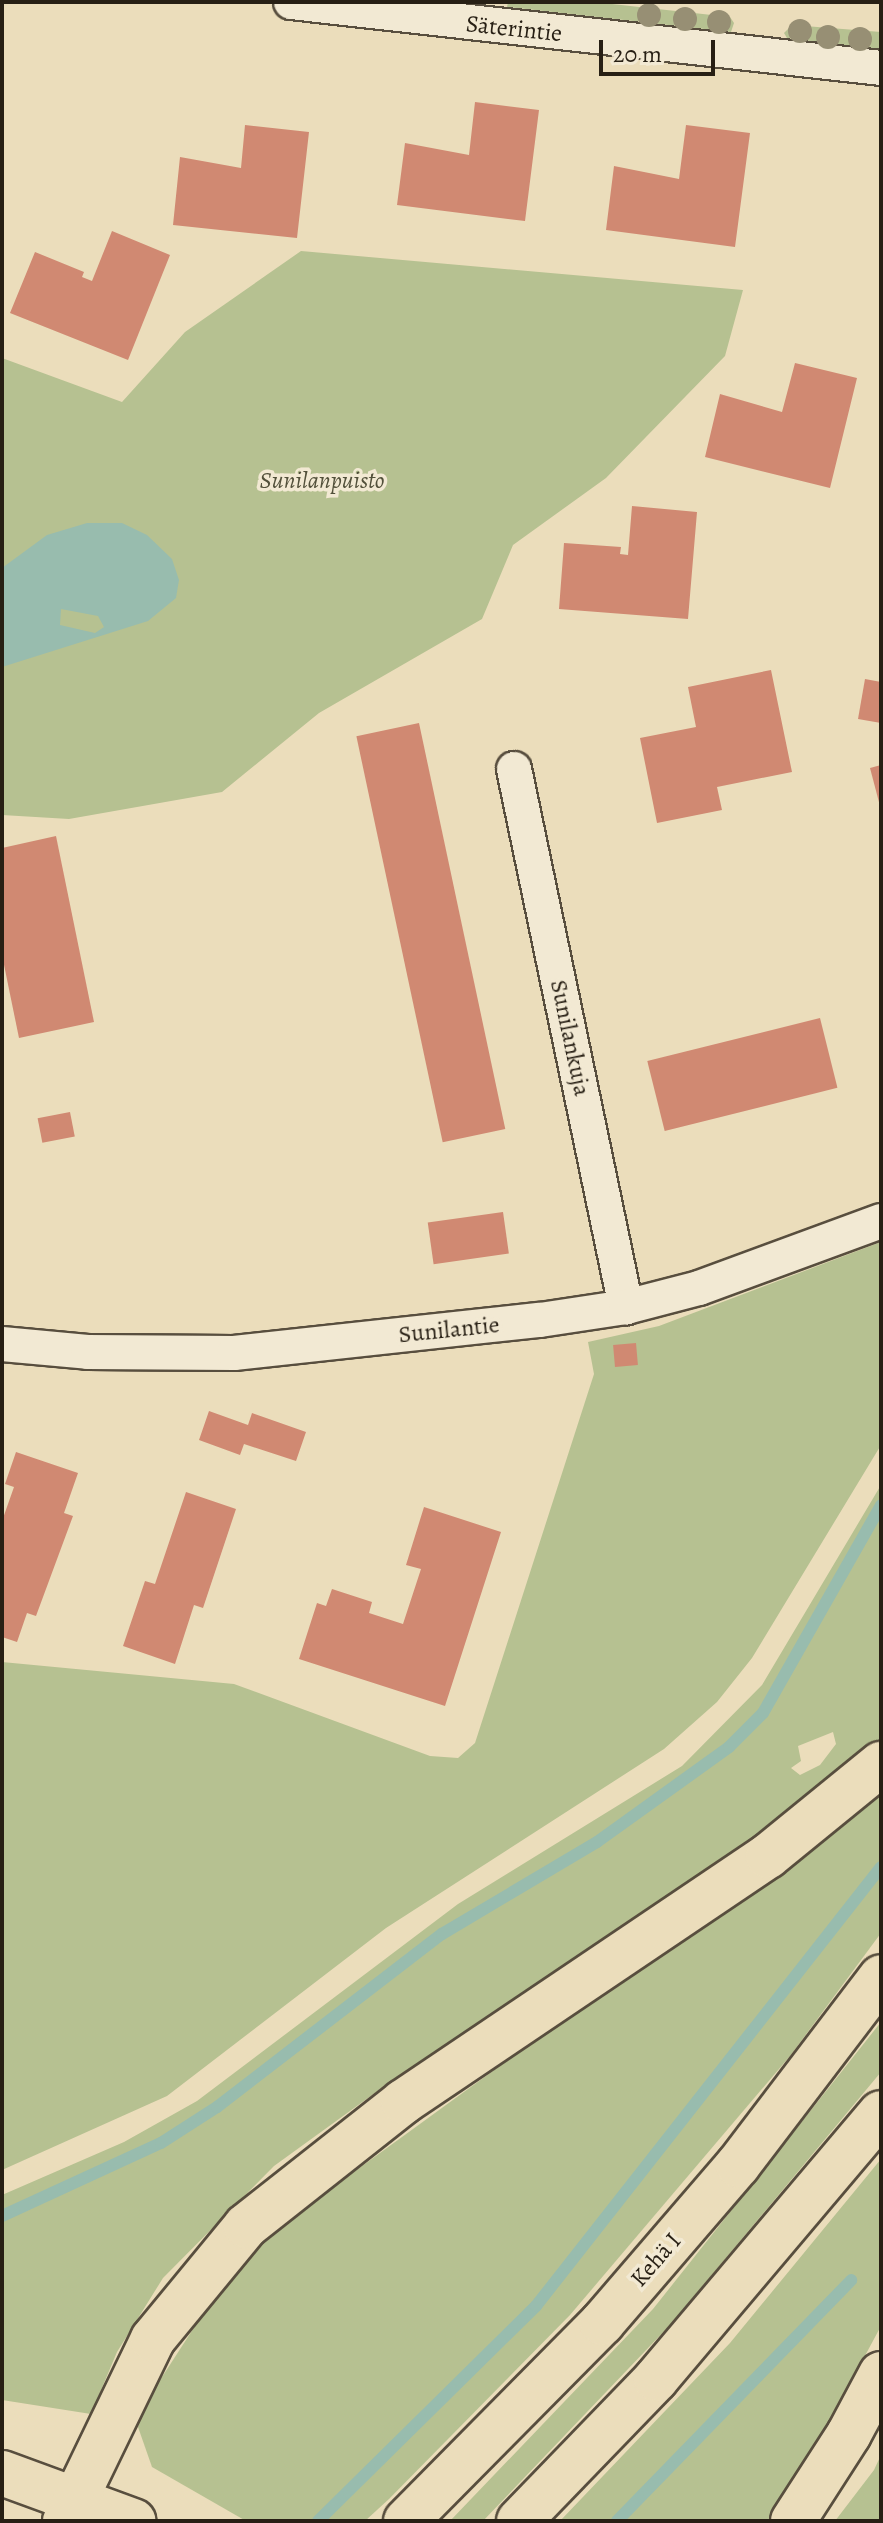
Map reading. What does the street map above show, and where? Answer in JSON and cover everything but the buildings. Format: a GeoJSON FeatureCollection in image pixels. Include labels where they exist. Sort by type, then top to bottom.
{"type":"FeatureCollection","features":[{"type":"Feature","properties":{"kind":"main road"},"geometry":{"type":"LineString","coordinates":[[72,2510],[121,2398],[153,2339],[246,2226],[403,2102],[768,1856],[881,1764]]}},
{"type":"Feature","properties":{"kind":"main road","name":"Kehä I"},"geometry":{"type":"LineString","coordinates":[[406,2521],[611,2312],[776,2118],[881,1977]]}},
{"type":"Feature","properties":{"kind":"main road"},"geometry":{"type":"LineString","coordinates":[[519,2521],[656,2379],[881,2113]]}},
{"type":"Feature","properties":{"kind":"main road"},"geometry":{"type":"LineString","coordinates":[[793,2521],[849,2434],[881,2374]]}},
{"type":"Feature","properties":{"kind":"main road"},"geometry":{"type":"LineString","coordinates":[[2,2473],[72,2510],[133,2521]]}},
{"type":"Feature","properties":{"kind":"street","name":"Säterintie"},"geometry":{"type":"LineString","coordinates":[[291,2],[424,11],[881,68]]}},
{"type":"Feature","properties":{"kind":"street","name":"Sunilankuja"},"geometry":{"type":"LineString","coordinates":[[514,769],[626,1307]]}},
{"type":"Feature","properties":{"kind":"street","name":"Sunilantie"},"geometry":{"type":"LineString","coordinates":[[2,1344],[88,1352],[234,1353],[626,1307],[699,1288],[881,1221]]}},
{"type":"Feature","properties":{"kind":"green space"},"geometry":{"type":"Polygon","coordinates":[[[508,2],[594,2],[730,17],[734,23],[731,32],[507,7],[508,2]]]}},
{"type":"Feature","properties":{"kind":"green space"},"geometry":{"type":"Polygon","coordinates":[[[792,25],[881,32],[881,50],[787,38],[784,33],[792,25]]]}},
{"type":"Feature","properties":{"kind":"green space","name":"Sunilanpuisto"},"geometry":{"type":"Polygon","coordinates":[[[301,251],[743,290],[725,356],[606,478],[513,545],[482,619],[319,713],[222,792],[69,819],[2,815],[2,358],[122,402],[185,332],[301,251]]]}},
{"type":"Feature","properties":{"kind":"green space"},"geometry":{"type":"Polygon","coordinates":[[[881,1242],[881,1445],[752,1658],[717,1702],[664,1749],[386,1928],[167,2096],[2,2170],[2,1662],[234,1684],[430,1756],[458,1758],[475,1743],[594,1374],[588,1342],[659,1326],[881,1242]]]}},
{"type":"Feature","properties":{"kind":"green space"},"geometry":{"type":"Polygon","coordinates":[[[881,1485],[881,1741],[819,1795],[679,1895],[390,2082],[274,2166],[163,2278],[117,2352],[91,2414],[2,2400],[2,2195],[124,2142],[197,2101],[458,1904],[682,1766],[762,1685],[881,1485]],[[833,1732],[798,1746],[801,1761],[791,1768],[800,1775],[820,1765],[836,1744],[833,1732]]]}},
{"type":"Feature","properties":{"kind":"green space"},"geometry":{"type":"Polygon","coordinates":[[[881,1789],[881,1933],[790,2056],[570,2315],[389,2499],[365,2521],[246,2521],[152,2467],[138,2427],[140,2411],[219,2289],[285,2222],[881,1789]]]}},
{"type":"Feature","properties":{"kind":"green space"},"geometry":{"type":"Polygon","coordinates":[[[881,2022],[881,2072],[670,2325],[483,2521],[450,2521],[653,2309],[881,2022]]]}},
{"type":"Feature","properties":{"kind":"green space"},"geometry":{"type":"Polygon","coordinates":[[[881,2159],[881,2326],[804,2469],[768,2521],[560,2521],[730,2343],[881,2159]]]}},
{"type":"Feature","properties":{"kind":"green space"},"geometry":{"type":"Polygon","coordinates":[[[881,2455],[881,2521],[835,2521],[874,2470],[881,2455]]]}},
{"type":"Feature","properties":{"kind":"shaded area"},"geometry":{"type":"Polygon","coordinates":[[[87,523],[122,523],[147,535],[172,559],[179,580],[176,598],[148,621],[2,667],[2,568],[47,535],[87,523]],[[61,609],[60,625],[95,633],[104,627],[98,616],[61,609]]]}},
{"type":"Feature","properties":{"kind":"waterway"},"geometry":{"type":"LineString","coordinates":[[2,2216],[161,2143],[217,2107],[442,1934],[597,1842],[729,1747],[763,1713],[881,1505]]}},
{"type":"Feature","properties":{"kind":"waterway"},"geometry":{"type":"LineString","coordinates":[[318,2521],[536,2306],[881,1867]]}},
{"type":"Feature","properties":{"kind":"waterway"},"geometry":{"type":"LineString","coordinates":[[617,2521],[851,2280]]}}]}
